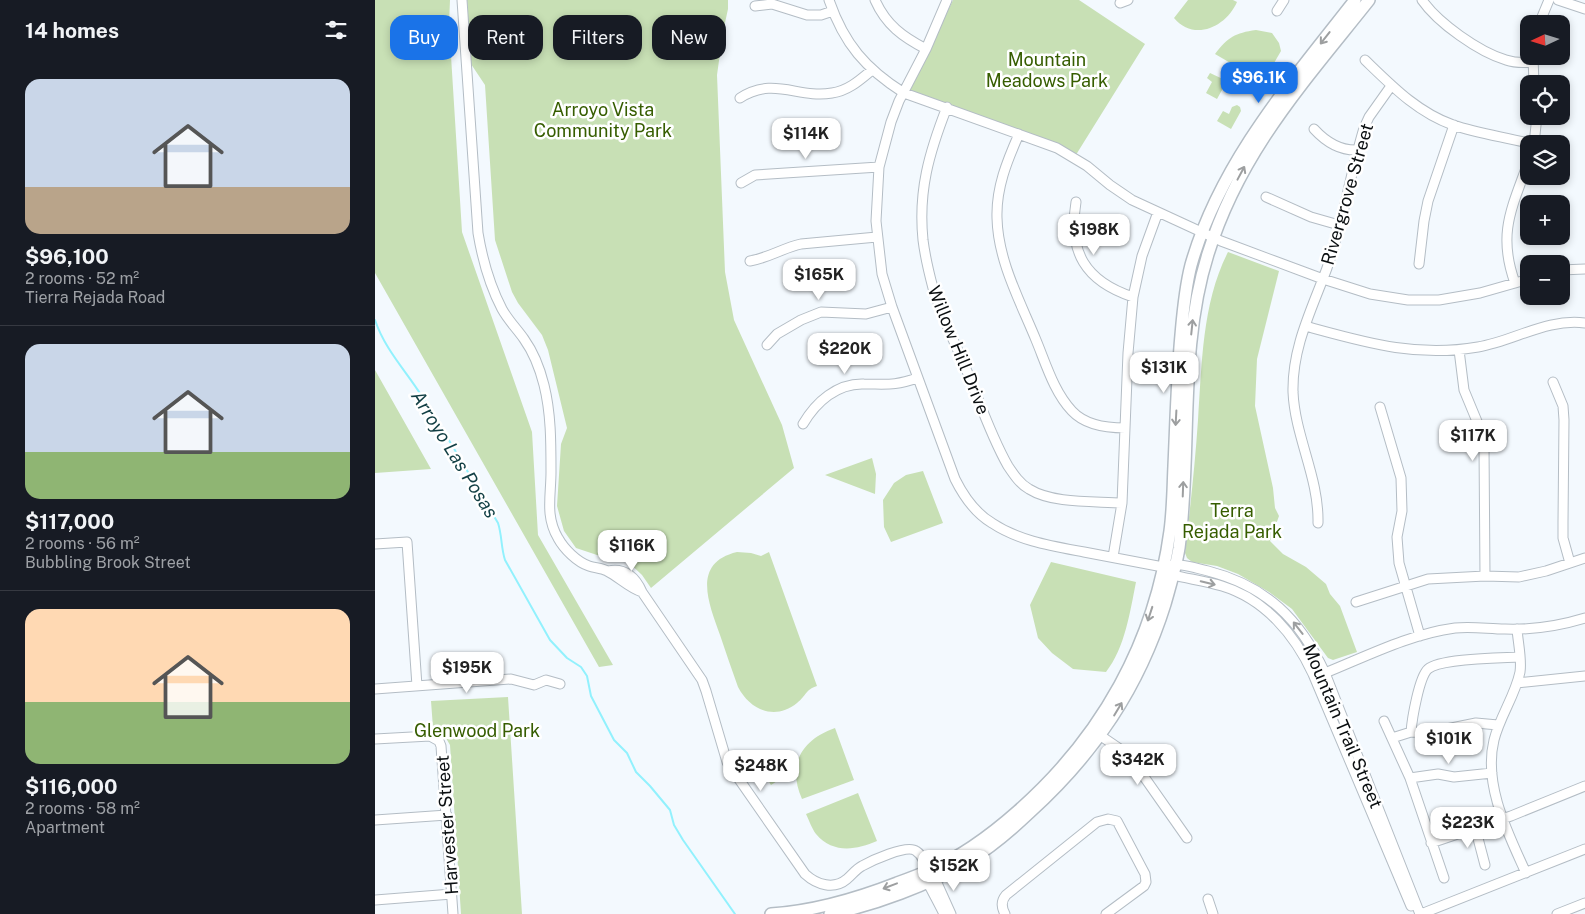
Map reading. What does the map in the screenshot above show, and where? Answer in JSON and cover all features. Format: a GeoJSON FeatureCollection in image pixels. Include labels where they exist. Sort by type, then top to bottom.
{"type":"FeatureCollection","features":[{"type":"Feature","properties":{"kind":"main road"},"geometry":{"type":"LineString","coordinates":[[1096,733],[1121,686],[1137,650],[1159,589],[1171,521],[1183,308],[1190,268],[1202,232],[1229,175],[1254,132],[1275,102],[1355,0]]}},
{"type":"Feature","properties":{"kind":"main road"},"geometry":{"type":"LineString","coordinates":[[771,914],[804,910],[856,898],[970,860],[1022,820],[1055,789],[1096,733],[1120,706],[1156,632],[1179,550],[1193,320],[1198,289],[1214,238],[1233,188],[1261,138],[1282,108],[1369,0]]}},
{"type":"Feature","properties":{"kind":"main road"},"geometry":{"type":"LineString","coordinates":[[830,914],[858,908],[929,873]]}},
{"type":"Feature","properties":{"kind":"street"},"geometry":{"type":"LineString","coordinates":[[462,0],[480,246],[502,309],[525,340],[534,356],[544,384],[550,424],[551,478],[549,514],[558,539],[575,558],[586,565],[608,571],[616,569],[627,574],[638,583],[642,592],[702,680],[727,762],[732,771],[805,874],[821,885],[839,884],[847,880],[861,866],[889,854],[910,848],[916,850],[951,914]]}},
{"type":"Feature","properties":{"kind":"street"},"geometry":{"type":"LineString","coordinates":[[829,0],[843,33],[853,49],[872,70],[904,93],[1048,144],[1087,166],[1116,190],[1132,200],[1214,238],[1323,279],[1370,294],[1408,300],[1439,300],[1461,297],[1520,281]]}},
{"type":"Feature","properties":{"kind":"street"},"geometry":{"type":"LineString","coordinates":[[875,0],[890,24],[901,35],[926,49]]}},
{"type":"Feature","properties":{"kind":"street","name":"Mountain Trail Street"},"geometry":{"type":"LineString","coordinates":[[947,0],[891,122],[879,167],[876,202],[877,237],[882,274],[917,378],[955,480],[976,510],[991,523],[1040,544],[1234,578],[1263,594],[1296,625],[1325,673],[1421,914]]}},
{"type":"Feature","properties":{"kind":"street"},"geometry":{"type":"LineString","coordinates":[[1277,11],[1284,0]]}},
{"type":"Feature","properties":{"kind":"street"},"geometry":{"type":"LineString","coordinates":[[1422,0],[1440,22],[1493,55],[1508,61],[1520,62]]}},
{"type":"Feature","properties":{"kind":"street"},"geometry":{"type":"LineString","coordinates":[[1543,15],[1549,0]]}},
{"type":"Feature","properties":{"kind":"street"},"geometry":{"type":"LineString","coordinates":[[1558,0],[1585,9]]}},
{"type":"Feature","properties":{"kind":"street"},"geometry":{"type":"LineString","coordinates":[[755,6],[773,4],[807,15],[821,15],[833,11]]}},
{"type":"Feature","properties":{"kind":"street"},"geometry":{"type":"LineString","coordinates":[[1365,60],[1391,86],[1414,104],[1454,126],[1520,141]]}},
{"type":"Feature","properties":{"kind":"street"},"geometry":{"type":"LineString","coordinates":[[740,98],[755,90],[778,88],[809,94],[833,93],[852,86],[872,70]]}},
{"type":"Feature","properties":{"kind":"street","name":"Rivergrove Street"},"geometry":{"type":"LineString","coordinates":[[1318,522],[1315,486],[1298,427],[1293,392],[1295,363],[1301,335],[1323,279],[1358,150],[1369,117],[1391,86]]}},
{"type":"Feature","properties":{"kind":"street","name":"Willow Hill Drive"},"geometry":{"type":"LineString","coordinates":[[947,107],[934,139],[926,168],[922,202],[923,240],[930,276],[938,303],[989,425],[1011,471],[1029,489],[1056,498],[1122,503]]}},
{"type":"Feature","properties":{"kind":"street"},"geometry":{"type":"LineString","coordinates":[[1419,264],[1428,201],[1454,126]]}},
{"type":"Feature","properties":{"kind":"street"},"geometry":{"type":"LineString","coordinates":[[1314,129],[1329,142],[1351,150],[1358,150]]}},
{"type":"Feature","properties":{"kind":"street"},"geometry":{"type":"LineString","coordinates":[[1019,134],[1008,158],[1001,183],[997,216],[1001,250],[1011,280],[1054,383],[1065,402],[1072,411],[1083,419],[1106,427],[1125,428]]}},
{"type":"Feature","properties":{"kind":"street"},"geometry":{"type":"LineString","coordinates":[[741,182],[755,176],[879,167]]}},
{"type":"Feature","properties":{"kind":"street"},"geometry":{"type":"LineString","coordinates":[[1515,283],[1507,258],[1507,231],[1520,185]]}},
{"type":"Feature","properties":{"kind":"street"},"geometry":{"type":"LineString","coordinates":[[1266,197],[1311,218],[1339,225]]}},
{"type":"Feature","properties":{"kind":"street"},"geometry":{"type":"LineString","coordinates":[[1076,202],[1074,233],[1085,265],[1099,281],[1118,292],[1133,297]]}},
{"type":"Feature","properties":{"kind":"street"},"geometry":{"type":"LineString","coordinates":[[1113,558],[1122,503],[1128,353],[1133,297],[1142,256],[1158,212]]}},
{"type":"Feature","properties":{"kind":"street"},"geometry":{"type":"LineString","coordinates":[[750,261],[766,258],[801,244],[877,237]]}},
{"type":"Feature","properties":{"kind":"street"},"geometry":{"type":"LineString","coordinates":[[1570,270],[1585,269]]}},
{"type":"Feature","properties":{"kind":"street"},"geometry":{"type":"LineString","coordinates":[[767,345],[777,334],[801,320],[821,312],[866,314],[892,307]]}},
{"type":"Feature","properties":{"kind":"street"},"geometry":{"type":"LineString","coordinates":[[1305,326],[1399,349],[1426,351],[1459,350],[1485,346],[1556,324],[1585,323]]}},
{"type":"Feature","properties":{"kind":"street"},"geometry":{"type":"LineString","coordinates":[[1459,350],[1464,390],[1481,431],[1484,446],[1485,576]]}},
{"type":"Feature","properties":{"kind":"street"},"geometry":{"type":"LineString","coordinates":[[803,424],[815,406],[835,391],[860,384],[894,385],[917,378]]}},
{"type":"Feature","properties":{"kind":"street"},"geometry":{"type":"LineString","coordinates":[[1553,382],[1560,397],[1563,413],[1563,538],[1570,563]]}},
{"type":"Feature","properties":{"kind":"street"},"geometry":{"type":"LineString","coordinates":[[1380,407],[1401,478],[1403,503],[1397,537],[1397,551],[1420,636]]}},
{"type":"Feature","properties":{"kind":"street"},"geometry":{"type":"LineString","coordinates":[[375,544],[407,542],[417,686]]}},
{"type":"Feature","properties":{"kind":"street"},"geometry":{"type":"LineString","coordinates":[[1356,602],[1417,582],[1441,577],[1519,577],[1546,571],[1585,558]]}},
{"type":"Feature","properties":{"kind":"street","name":"Mountain Trail Street"},"geometry":{"type":"LineString","coordinates":[[1174,569],[1237,592],[1265,609],[1302,651],[1414,914]]}},
{"type":"Feature","properties":{"kind":"street"},"geometry":{"type":"LineString","coordinates":[[1325,673],[1420,636],[1455,628],[1517,629],[1556,626],[1585,618]]}},
{"type":"Feature","properties":{"kind":"street"},"geometry":{"type":"LineString","coordinates":[[1517,629],[1520,671],[1517,683],[1498,725],[1493,749],[1492,773],[1496,797],[1526,873]]}},
{"type":"Feature","properties":{"kind":"street"},"geometry":{"type":"LineString","coordinates":[[1411,732],[1417,696],[1425,673],[1429,668],[1451,662],[1519,658]]}},
{"type":"Feature","properties":{"kind":"street"},"geometry":{"type":"LineString","coordinates":[[1517,683],[1585,676]]}},
{"type":"Feature","properties":{"kind":"street"},"geometry":{"type":"LineString","coordinates":[[375,689],[511,679],[534,685],[546,680],[560,684]]}},
{"type":"Feature","properties":{"kind":"street"},"geometry":{"type":"LineString","coordinates":[[1384,721],[1410,778],[1444,878]]}},
{"type":"Feature","properties":{"kind":"street"},"geometry":{"type":"LineString","coordinates":[[1392,738],[1411,732],[1427,733],[1476,723],[1498,725]]}},
{"type":"Feature","properties":{"kind":"street"},"geometry":{"type":"LineString","coordinates":[[1096,733],[1120,749],[1133,761],[1187,838]]}},
{"type":"Feature","properties":{"kind":"street","name":"Harvester Street"},"geometry":{"type":"LineString","coordinates":[[375,739],[430,736],[436,738],[441,746],[453,914]]}},
{"type":"Feature","properties":{"kind":"street"},"geometry":{"type":"LineString","coordinates":[[1410,778],[1437,774],[1454,777],[1492,773]]}},
{"type":"Feature","properties":{"kind":"street"},"geometry":{"type":"LineString","coordinates":[[1431,843],[1585,786]]}},
{"type":"Feature","properties":{"kind":"street"},"geometry":{"type":"LineString","coordinates":[[375,820],[447,815]]}},
{"type":"Feature","properties":{"kind":"street"},"geometry":{"type":"LineString","coordinates":[[1005,914],[1002,901],[1006,895],[1097,822],[1108,819],[1117,821],[1145,874],[1146,882],[1144,886],[1107,914]]}},
{"type":"Feature","properties":{"kind":"street"},"geometry":{"type":"LineString","coordinates":[[1475,827],[1485,865]]}},
{"type":"Feature","properties":{"kind":"street"},"geometry":{"type":"LineString","coordinates":[[1421,914],[1585,849]]}},
{"type":"Feature","properties":{"kind":"street"},"geometry":{"type":"LineString","coordinates":[[929,873],[944,914]]}},
{"type":"Feature","properties":{"kind":"street"},"geometry":{"type":"LineString","coordinates":[[375,900],[452,894]]}},
{"type":"Feature","properties":{"kind":"street"},"geometry":{"type":"LineString","coordinates":[[1208,899],[1213,914]]}},
{"type":"Feature","properties":{"kind":"street"},"geometry":{"type":"LineString","coordinates":[[1557,914],[1585,903]]}},
{"type":"Feature","properties":{"kind":"green space"},"geometry":{"type":"Polygon","coordinates":[[[375,0],[450,0],[449,15],[390,15],[390,60],[451,60],[462,232],[532,432],[538,535],[613,665],[599,667],[375,273],[375,0]]]}},
{"type":"Feature","properties":{"kind":"green space","name":"Arroyo Vista Community Park"},"geometry":{"type":"Polygon","coordinates":[[[467,0],[728,0],[726,18],[726,15],[652,15],[652,60],[719,60],[717,75],[725,272],[734,320],[782,425],[794,468],[651,588],[642,575],[624,558],[603,557],[576,548],[564,531],[557,506],[561,444],[567,428],[548,350],[542,335],[512,292],[495,240],[485,85],[471,64],[471,60],[543,60],[543,15],[468,16],[467,0]]]}},
{"type":"Feature","properties":{"kind":"green space","name":"Mountain Meadows Park"},"geometry":{"type":"Polygon","coordinates":[[[953,0],[1079,0],[1145,44],[1074,158],[908,94],[953,0]]]}},
{"type":"Feature","properties":{"kind":"green space"},"geometry":{"type":"Polygon","coordinates":[[[1188,0],[1233,0],[1237,2],[1232,11],[1218,24],[1200,30],[1182,25],[1174,18],[1188,0]]]}},
{"type":"Feature","properties":{"kind":"green space"},"geometry":{"type":"Polygon","coordinates":[[[1256,30],[1272,33],[1279,43],[1281,51],[1263,82],[1215,54],[1233,37],[1256,30]]]}},
{"type":"Feature","properties":{"kind":"green space"},"geometry":{"type":"Polygon","coordinates":[[[1210,73],[1227,81],[1217,99],[1206,93],[1212,82],[1207,78],[1210,73]]]}},
{"type":"Feature","properties":{"kind":"green space"},"geometry":{"type":"Polygon","coordinates":[[[1237,105],[1241,111],[1231,129],[1217,121],[1223,111],[1229,114],[1232,107],[1237,105]]]}},
{"type":"Feature","properties":{"kind":"green space","name":"Terra Rejada Park"},"geometry":{"type":"Polygon","coordinates":[[[1228,252],[1279,271],[1257,359],[1255,406],[1273,488],[1275,508],[1279,516],[1270,541],[1283,554],[1306,567],[1326,584],[1330,594],[1340,606],[1357,652],[1333,660],[1328,658],[1292,609],[1269,592],[1238,574],[1217,566],[1192,562],[1185,553],[1202,356],[1208,313],[1219,272],[1228,252]]]}},
{"type":"Feature","properties":{"kind":"green space"},"geometry":{"type":"Polygon","coordinates":[[[375,370],[431,469],[375,473],[375,370]]]}},
{"type":"Feature","properties":{"kind":"green space"},"geometry":{"type":"Polygon","coordinates":[[[872,458],[876,474],[875,494],[825,475],[872,458]]]}},
{"type":"Feature","properties":{"kind":"green space"},"geometry":{"type":"Polygon","coordinates":[[[923,471],[943,523],[891,542],[884,527],[883,500],[894,483],[906,475],[923,471]]]}},
{"type":"Feature","properties":{"kind":"green space"},"geometry":{"type":"Polygon","coordinates":[[[737,552],[761,556],[769,552],[817,686],[808,691],[797,703],[780,711],[772,712],[756,707],[743,695],[738,687],[708,598],[707,586],[713,565],[723,557],[737,552]]]}},
{"type":"Feature","properties":{"kind":"green space"},"geometry":{"type":"Polygon","coordinates":[[[1051,562],[1136,582],[1122,641],[1106,672],[1073,669],[1052,653],[1038,638],[1030,605],[1051,562]]]}},
{"type":"Feature","properties":{"kind":"green space","name":"Glenwood Park"},"geometry":{"type":"Polygon","coordinates":[[[508,697],[522,914],[461,914],[450,745],[443,733],[433,728],[431,701],[508,697]]]}},
{"type":"Feature","properties":{"kind":"green space"},"geometry":{"type":"Polygon","coordinates":[[[835,728],[854,780],[802,799],[796,775],[800,755],[813,739],[835,728]]]}},
{"type":"Feature","properties":{"kind":"green space"},"geometry":{"type":"Polygon","coordinates":[[[779,754],[785,762],[785,771],[771,785],[755,759],[779,754]]]}},
{"type":"Feature","properties":{"kind":"green space"},"geometry":{"type":"Polygon","coordinates":[[[858,793],[877,841],[853,848],[830,845],[815,832],[806,814],[858,793]]]}},
{"type":"Feature","properties":{"kind":"waterway","name":"Arroyo Las Posas"},"geometry":{"type":"LineString","coordinates":[[375,320],[390,351],[433,413],[498,523],[505,560],[550,640],[567,658],[581,667],[587,676],[591,696],[614,740],[627,753],[636,772],[670,810],[674,825],[683,840],[735,914]]}}]}
